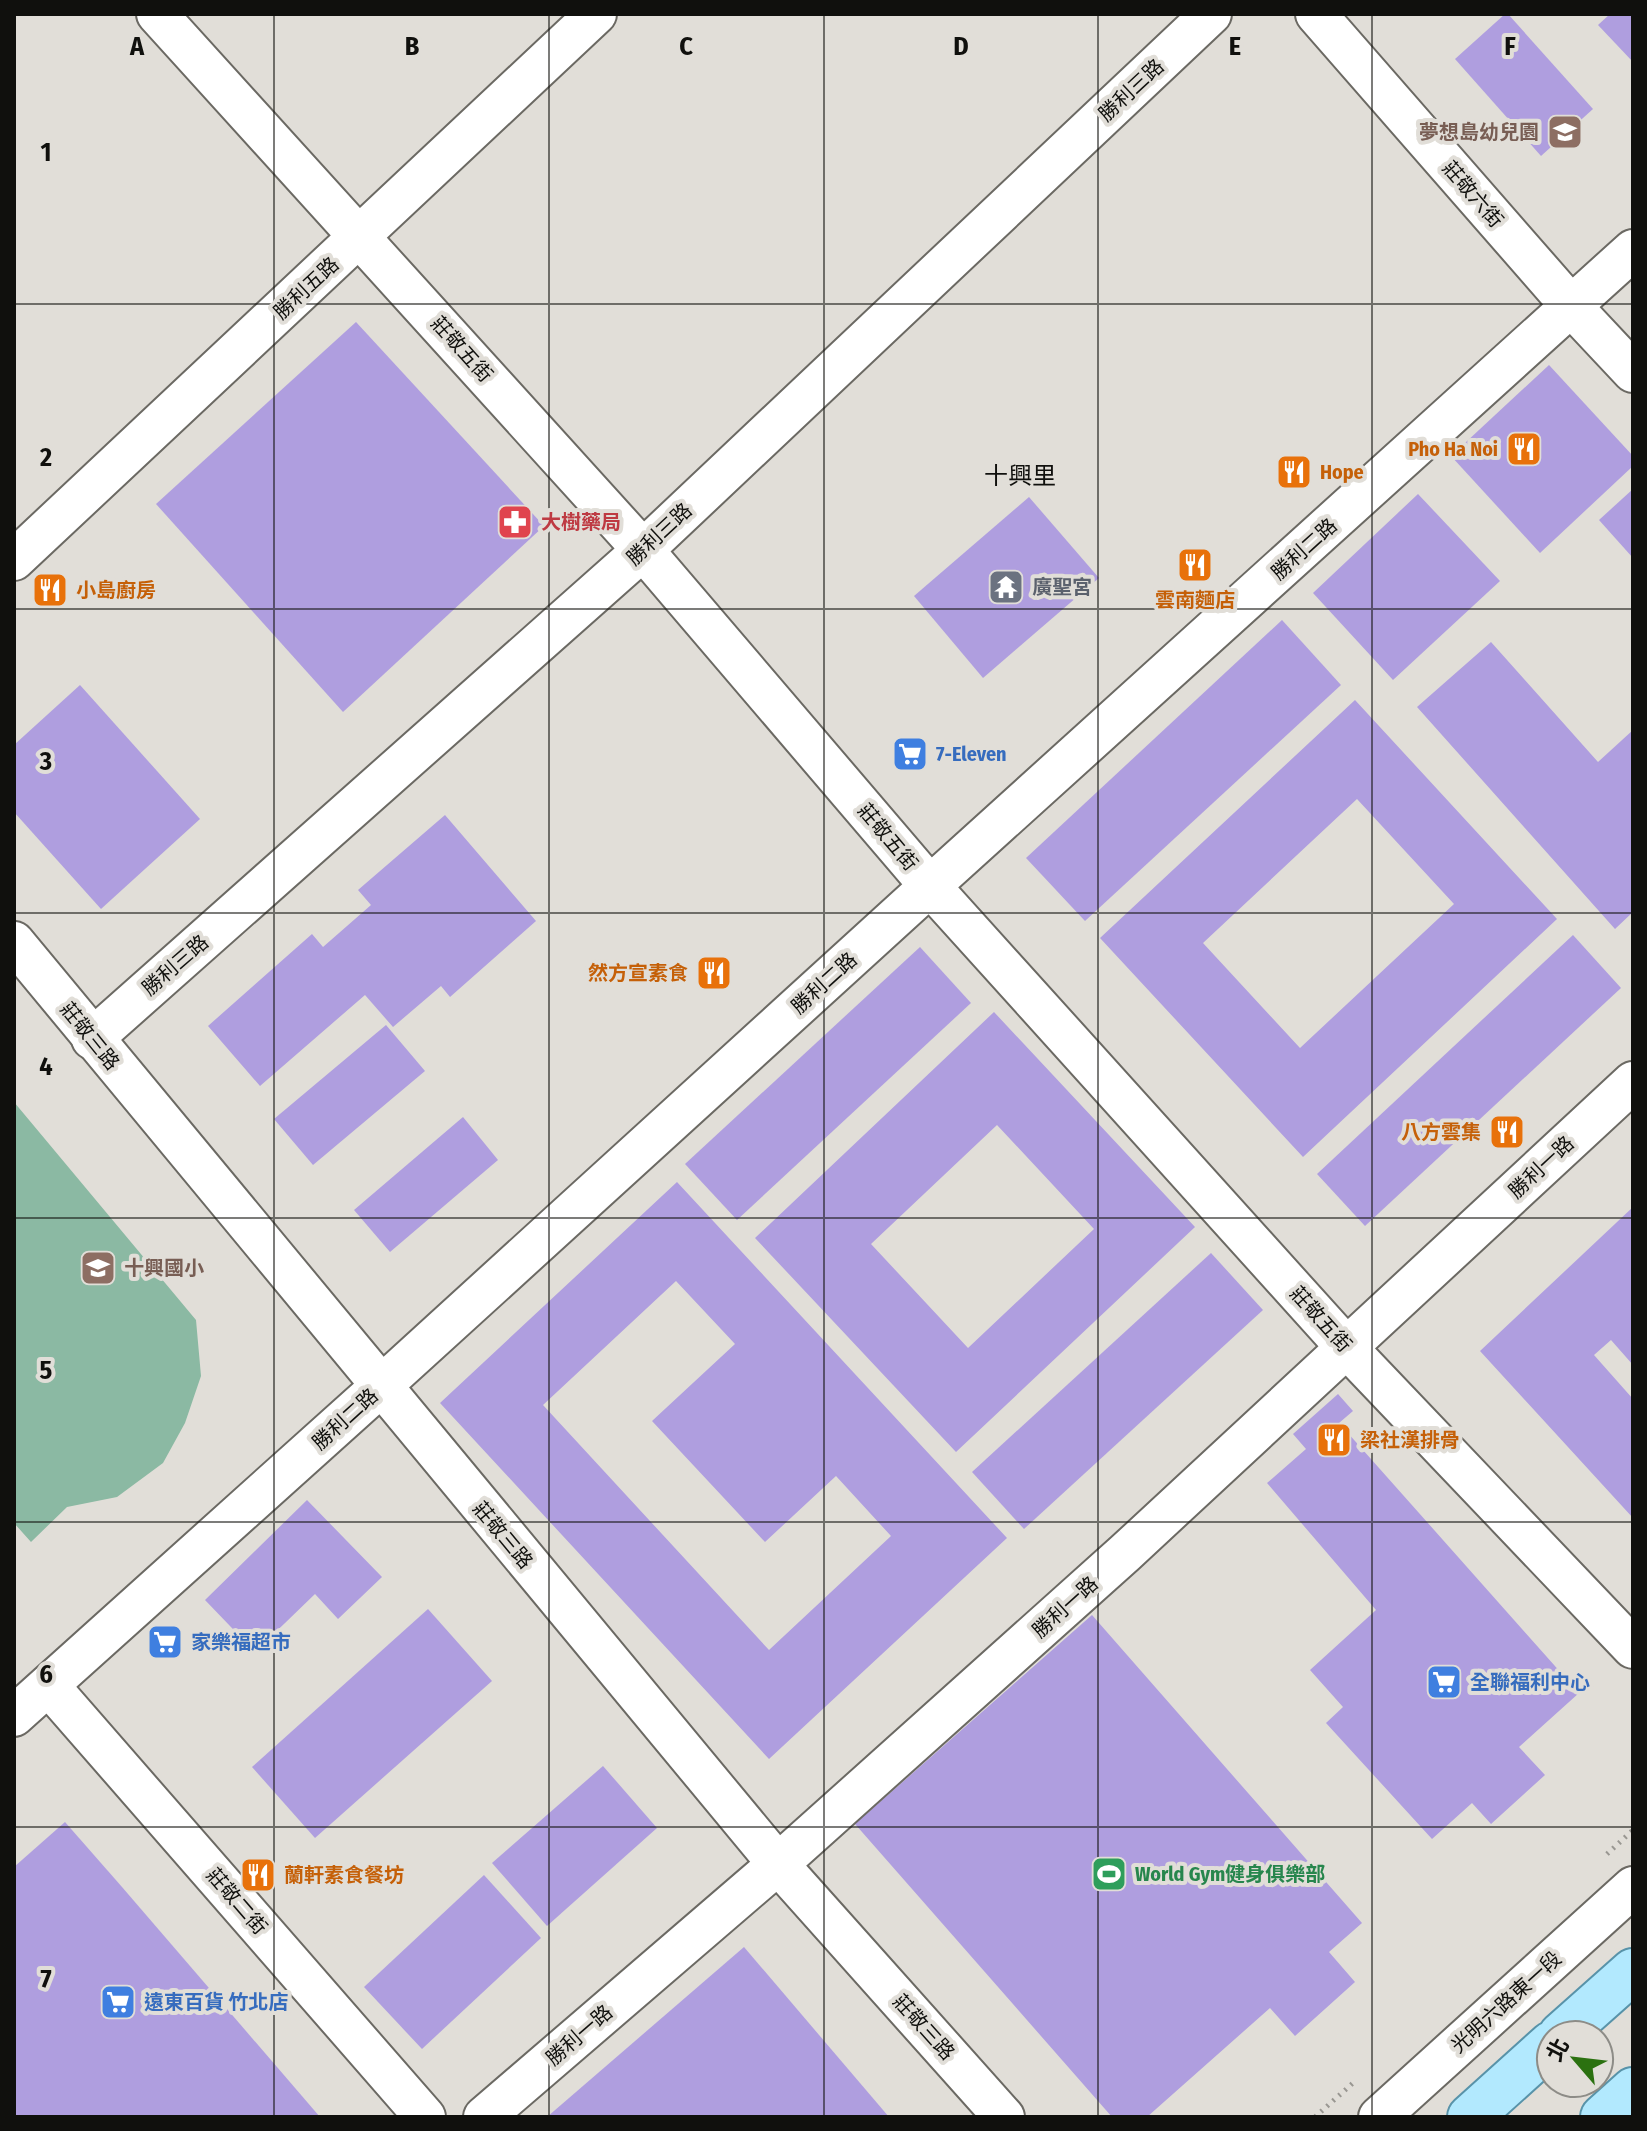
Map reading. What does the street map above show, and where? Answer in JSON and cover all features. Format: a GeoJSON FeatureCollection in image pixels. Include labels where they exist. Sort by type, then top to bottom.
{"type":"FeatureCollection","features":[{"type":"Feature","properties":{"kind":"main road"},"geometry":{"type":"LineString","coordinates":[[1579,2019],[1633,1971]]}},
{"type":"Feature","properties":{"kind":"main road"},"geometry":{"type":"LineString","coordinates":[[1470,2117],[1535,2058]]}},
{"type":"Feature","properties":{"kind":"main road"},"geometry":{"type":"LineString","coordinates":[[1603,2117],[1633,2090]]}},
{"type":"Feature","properties":{"kind":"street","name":"莊敬五街"},"geometry":{"type":"LineString","coordinates":[[157,14],[643,550],[930,886],[1347,1348],[1633,1648]]}},
{"type":"Feature","properties":{"kind":"street","name":"勝利五路"},"geometry":{"type":"LineString","coordinates":[[14,560],[596,14]]}},
{"type":"Feature","properties":{"kind":"street","name":"勝利三路"},"geometry":{"type":"LineString","coordinates":[[92,1039],[643,550],[1211,14]]}},
{"type":"Feature","properties":{"kind":"street","name":"莊敬六街"},"geometry":{"type":"LineString","coordinates":[[1316,14],[1572,307],[1633,372]]}},
{"type":"Feature","properties":{"kind":"street","name":"勝利二路"},"geometry":{"type":"LineString","coordinates":[[14,1716],[1633,250]]}},
{"type":"Feature","properties":{"kind":"street","name":"莊敬三路"},"geometry":{"type":"LineString","coordinates":[[14,942],[778,1864],[1004,2117]]}},
{"type":"Feature","properties":{"kind":"street","name":"勝利一路"},"geometry":{"type":"LineString","coordinates":[[484,2117],[778,1864],[1125,1553],[1633,1082]]}},
{"type":"Feature","properties":{"kind":"street","name":"莊敬二街"},"geometry":{"type":"LineString","coordinates":[[49,1686],[425,2117]]}},
{"type":"Feature","properties":{"kind":"street","name":"光明六路東一段"},"geometry":{"type":"LineString","coordinates":[[1379,2117],[1633,1887]]}},
{"type":"Feature","properties":{"kind":"green space","name":"十興國小"},"geometry":{"type":"Polygon","coordinates":[[[14,1102],[196,1320],[201,1376],[185,1423],[163,1463],[117,1497],[67,1507],[31,1542],[14,1523],[14,1102]]]}},
{"type":"Feature","properties":{"kind":"building"},"geometry":{"type":"Polygon","coordinates":[[[1505,14],[1593,109],[1541,156],[1455,59],[1505,14]]]}},
{"type":"Feature","properties":{"kind":"building"},"geometry":{"type":"Polygon","coordinates":[[[1610,14],[1633,14],[1633,62],[1598,25],[1610,14]]]}},
{"type":"Feature","properties":{"kind":"building"},"geometry":{"type":"Polygon","coordinates":[[[356,322],[544,526],[343,712],[156,504],[356,322]]]}},
{"type":"Feature","properties":{"kind":"building"},"geometry":{"type":"Polygon","coordinates":[[[1549,365],[1633,456],[1633,466],[1540,553],[1451,456],[1549,365]]]}},
{"type":"Feature","properties":{"kind":"building"},"geometry":{"type":"Polygon","coordinates":[[[1633,489],[1633,558],[1599,520],[1633,489]]]}},
{"type":"Feature","properties":{"kind":"building"},"geometry":{"type":"Polygon","coordinates":[[[1418,494],[1500,581],[1393,680],[1313,593],[1418,494]]]}},
{"type":"Feature","properties":{"kind":"building","name":"廣聖宮"},"geometry":{"type":"Polygon","coordinates":[[[1029,497],[1099,578],[983,678],[914,596],[1029,497]]]}},
{"type":"Feature","properties":{"kind":"building"},"geometry":{"type":"Polygon","coordinates":[[[1282,620],[1341,685],[1085,921],[1026,858],[1282,620]]]}},
{"type":"Feature","properties":{"kind":"building"},"geometry":{"type":"Polygon","coordinates":[[[1491,642],[1598,762],[1633,730],[1633,912],[1615,929],[1417,707],[1491,642]]]}},
{"type":"Feature","properties":{"kind":"building"},"geometry":{"type":"Polygon","coordinates":[[[80,685],[200,819],[101,909],[14,812],[14,745],[80,685]]]}},
{"type":"Feature","properties":{"kind":"building"},"geometry":{"type":"Polygon","coordinates":[[[1355,700],[1557,919],[1303,1157],[1100,938],[1355,700]],[[1357,799],[1203,943],[1300,1048],[1454,904],[1357,799]]]}},
{"type":"Feature","properties":{"kind":"building"},"geometry":{"type":"Polygon","coordinates":[[[445,815],[536,921],[450,997],[441,986],[393,1027],[365,995],[260,1086],[208,1026],[312,934],[323,947],[371,905],[358,890],[445,815]]]}},
{"type":"Feature","properties":{"kind":"building"},"geometry":{"type":"Polygon","coordinates":[[[1573,935],[1621,988],[1365,1226],[1317,1174],[1573,935]]]}},
{"type":"Feature","properties":{"kind":"building"},"geometry":{"type":"Polygon","coordinates":[[[920,947],[971,1003],[737,1220],[685,1164],[920,947]]]}},
{"type":"Feature","properties":{"kind":"building"},"geometry":{"type":"Polygon","coordinates":[[[994,1012],[1195,1227],[956,1452],[755,1238],[994,1012]],[[997,1125],[871,1244],[968,1348],[1094,1229],[997,1125]]]}},
{"type":"Feature","properties":{"kind":"building"},"geometry":{"type":"Polygon","coordinates":[[[386,1025],[425,1071],[313,1165],[274,1119],[386,1025]]]}},
{"type":"Feature","properties":{"kind":"building"},"geometry":{"type":"Polygon","coordinates":[[[463,1117],[498,1160],[390,1252],[354,1210],[463,1117]]]}},
{"type":"Feature","properties":{"kind":"building"},"geometry":{"type":"Polygon","coordinates":[[[677,1182],[1007,1538],[769,1759],[440,1403],[677,1182]],[[676,1281],[543,1405],[769,1650],[891,1536],[836,1476],[765,1542],[652,1421],[735,1344],[676,1281]]]}},
{"type":"Feature","properties":{"kind":"building"},"geometry":{"type":"Polygon","coordinates":[[[1633,1207],[1633,1365],[1611,1340],[1594,1355],[1633,1399],[1633,1518],[1480,1351],[1633,1207]]]}},
{"type":"Feature","properties":{"kind":"building"},"geometry":{"type":"Polygon","coordinates":[[[1211,1253],[1263,1310],[1024,1529],[972,1472],[1211,1253]]]}},
{"type":"Feature","properties":{"kind":"building","name":"全聯福利中心"},"geometry":{"type":"Polygon","coordinates":[[[1338,1394],[1353,1411],[1339,1423],[1579,1693],[1519,1747],[1545,1775],[1491,1824],[1472,1803],[1432,1839],[1326,1723],[1343,1707],[1310,1670],[1376,1610],[1267,1483],[1306,1449],[1293,1434],[1338,1394]]]}},
{"type":"Feature","properties":{"kind":"building"},"geometry":{"type":"Polygon","coordinates":[[[307,1500],[382,1577],[338,1619],[315,1594],[255,1652],[205,1600],[307,1500]]]}},
{"type":"Feature","properties":{"kind":"building"},"geometry":{"type":"Polygon","coordinates":[[[428,1609],[492,1681],[315,1838],[252,1767],[428,1609]]]}},
{"type":"Feature","properties":{"kind":"building","name":"World Gym健身俱樂部"},"geometry":{"type":"Polygon","coordinates":[[[1092,1615],[1362,1923],[1329,1952],[1355,1982],[1295,2036],[1270,2008],[1147,2117],[1112,2117],[855,1824],[1092,1615]]]}},
{"type":"Feature","properties":{"kind":"building"},"geometry":{"type":"Polygon","coordinates":[[[603,1766],[657,1828],[547,1926],[492,1863],[603,1766]]]}},
{"type":"Feature","properties":{"kind":"building","name":"遠東百貨 竹北店"},"geometry":{"type":"Polygon","coordinates":[[[65,1822],[320,2117],[14,2117],[14,1867],[65,1822]]]}},
{"type":"Feature","properties":{"kind":"building"},"geometry":{"type":"Polygon","coordinates":[[[484,1875],[541,1938],[422,2049],[364,1987],[484,1875]]]}},
{"type":"Feature","properties":{"kind":"building"},"geometry":{"type":"Polygon","coordinates":[[[744,1947],[889,2117],[547,2117],[744,1947]]]}},
{"type":"Feature","properties":{"kind":"place","name":"夢想島幼兒園"},"geometry":{"type":"Point","coordinates":[1565,132]}},
{"type":"Feature","properties":{"kind":"place","name":"Pho Ha Noi"},"geometry":{"type":"Point","coordinates":[1524,449]}},
{"type":"Feature","properties":{"kind":"place","name":"Hope"},"geometry":{"type":"Point","coordinates":[1294,472]}},
{"type":"Feature","properties":{"kind":"place","name":"大樹藥局"},"geometry":{"type":"Point","coordinates":[515,522]}},
{"type":"Feature","properties":{"kind":"place","name":"雲南麵店"},"geometry":{"type":"Point","coordinates":[1195,565]}},
{"type":"Feature","properties":{"kind":"place","name":"廣聖宮"},"geometry":{"type":"Point","coordinates":[1006,587]}},
{"type":"Feature","properties":{"kind":"place","name":"小島廚房"},"geometry":{"type":"Point","coordinates":[50,590]}},
{"type":"Feature","properties":{"kind":"place","name":"7-Eleven"},"geometry":{"type":"Point","coordinates":[910,754]}},
{"type":"Feature","properties":{"kind":"place","name":"然方宣素食"},"geometry":{"type":"Point","coordinates":[714,973]}},
{"type":"Feature","properties":{"kind":"place","name":"八方雲集"},"geometry":{"type":"Point","coordinates":[1507,1132]}},
{"type":"Feature","properties":{"kind":"place","name":"十興國小"},"geometry":{"type":"Point","coordinates":[98,1268]}},
{"type":"Feature","properties":{"kind":"place","name":"梁社漢排骨"},"geometry":{"type":"Point","coordinates":[1334,1440]}},
{"type":"Feature","properties":{"kind":"place","name":"家樂福超市"},"geometry":{"type":"Point","coordinates":[165,1642]}},
{"type":"Feature","properties":{"kind":"place","name":"全聯福利中心"},"geometry":{"type":"Point","coordinates":[1444,1682]}},
{"type":"Feature","properties":{"kind":"place","name":"World Gym健身俱樂部"},"geometry":{"type":"Point","coordinates":[1109,1874]}},
{"type":"Feature","properties":{"kind":"place","name":"蘭軒素食餐坊"},"geometry":{"type":"Point","coordinates":[258,1875]}},
{"type":"Feature","properties":{"kind":"place","name":"遠東百貨 竹北店"},"geometry":{"type":"Point","coordinates":[118,2002]}},
{"type":"Feature","properties":{"kind":"district","name":"十興里"},"geometry":{"type":"Point","coordinates":[1020,476]}}]}
